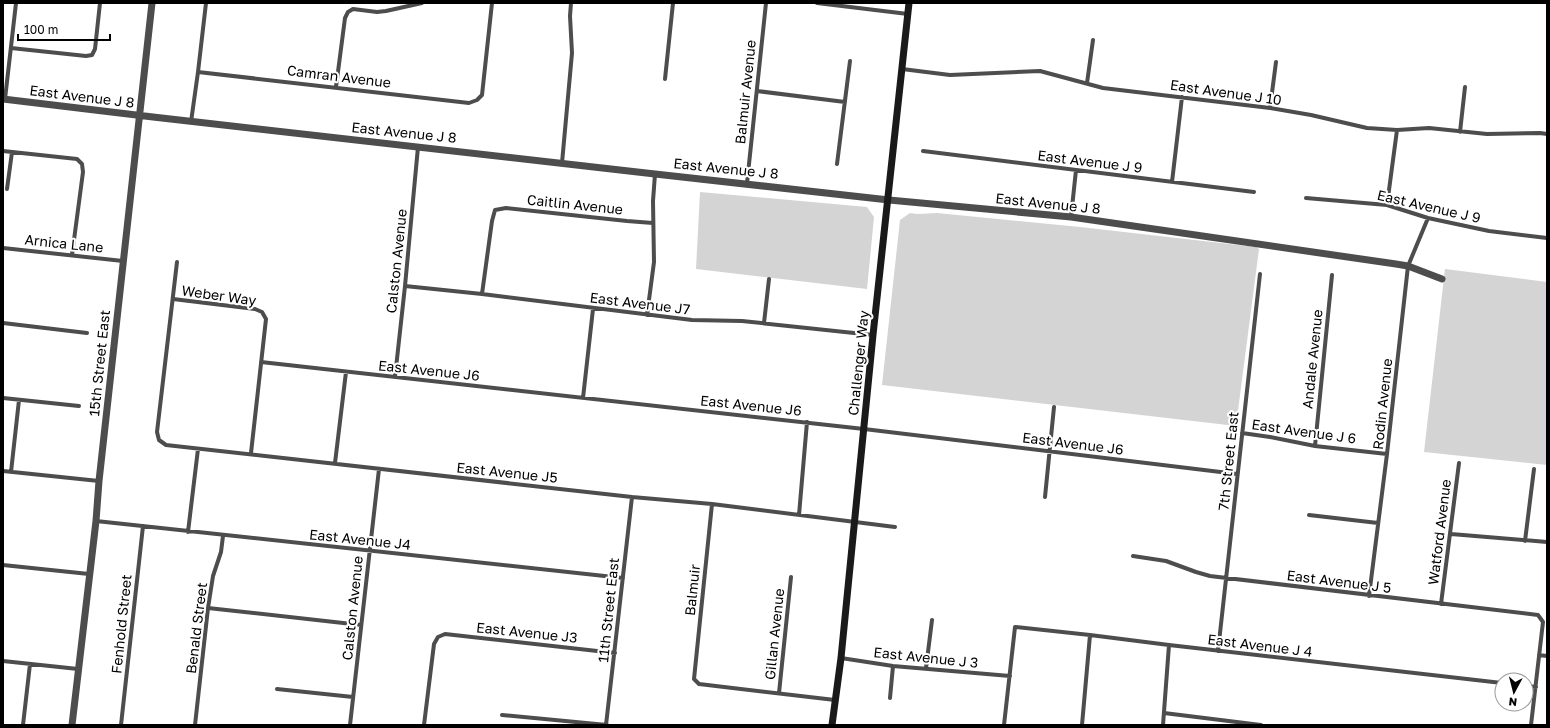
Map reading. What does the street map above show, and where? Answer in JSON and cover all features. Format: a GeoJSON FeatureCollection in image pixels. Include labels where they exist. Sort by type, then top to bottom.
{"type":"FeatureCollection","features":[{"type":"Feature","properties":{"kind":"main road","name":"Challenger Way"},"geometry":{"type":"LineString","coordinates":[[832,725],[841,658],[873,335],[889,200],[909,3]]}},
{"type":"Feature","properties":{"kind":"street"},"geometry":{"type":"LineString","coordinates":[[4,99],[16,3]]}},
{"type":"Feature","properties":{"kind":"street"},"geometry":{"type":"LineString","coordinates":[[11,48],[86,56],[92,55],[100,3]]}},
{"type":"Feature","properties":{"kind":"street","name":"15th Street East"},"geometry":{"type":"LineString","coordinates":[[72,725],[96,521],[99,482],[152,3]]}},
{"type":"Feature","properties":{"kind":"street"},"geometry":{"type":"LineString","coordinates":[[191,122],[206,3]]}},
{"type":"Feature","properties":{"kind":"street"},"geometry":{"type":"LineString","coordinates":[[336,87],[345,18],[348,12],[354,8],[386,12],[422,3]]}},
{"type":"Feature","properties":{"kind":"street","name":"Camran Avenue"},"geometry":{"type":"LineString","coordinates":[[198,72],[469,103],[477,100],[482,95],[492,3]]}},
{"type":"Feature","properties":{"kind":"street"},"geometry":{"type":"LineString","coordinates":[[562,163],[572,53],[570,16],[571,3]]}},
{"type":"Feature","properties":{"kind":"street"},"geometry":{"type":"LineString","coordinates":[[665,79],[673,3]]}},
{"type":"Feature","properties":{"kind":"street","name":"Balmuir Avenue"},"geometry":{"type":"LineString","coordinates":[[747,184],[766,3]]}},
{"type":"Feature","properties":{"kind":"street"},"geometry":{"type":"LineString","coordinates":[[817,3],[854,5],[908,14]]}},
{"type":"Feature","properties":{"kind":"street"},"geometry":{"type":"LineString","coordinates":[[1087,83],[1093,40]]}},
{"type":"Feature","properties":{"kind":"street"},"geometry":{"type":"LineString","coordinates":[[837,164],[850,62]]}},
{"type":"Feature","properties":{"kind":"street"},"geometry":{"type":"LineString","coordinates":[[1270,108],[1276,62]]}},
{"type":"Feature","properties":{"kind":"street","name":"East Avenue J 10"},"geometry":{"type":"LineString","coordinates":[[902,69],[950,74],[1040,71],[1104,88],[1182,96],[1270,108],[1311,115],[1367,128],[1397,130],[1429,128],[1487,134],[1547,134]]}},
{"type":"Feature","properties":{"kind":"street"},"geometry":{"type":"LineString","coordinates":[[1460,132],[1465,87]]}},
{"type":"Feature","properties":{"kind":"street"},"geometry":{"type":"LineString","coordinates":[[756,91],[845,102]]}},
{"type":"Feature","properties":{"kind":"street"},"geometry":{"type":"LineString","coordinates":[[1172,182],[1182,96]]}},
{"type":"Feature","properties":{"kind":"street","name":"East Avenue J 8"},"geometry":{"type":"LineString","coordinates":[[4,99],[191,122],[889,200],[1071,218],[1408,266],[1442,279]]}},
{"type":"Feature","properties":{"kind":"street"},"geometry":{"type":"LineString","coordinates":[[1387,206],[1397,130]]}},
{"type":"Feature","properties":{"kind":"street","name":"Calston Avenue"},"geometry":{"type":"LineString","coordinates":[[395,377],[418,147]]}},
{"type":"Feature","properties":{"kind":"street","name":"East Avenue J 9"},"geometry":{"type":"LineString","coordinates":[[923,151],[1254,192]]}},
{"type":"Feature","properties":{"kind":"street"},"geometry":{"type":"LineString","coordinates":[[3,152],[77,159],[82,164],[83,172],[72,255]]}},
{"type":"Feature","properties":{"kind":"street"},"geometry":{"type":"LineString","coordinates":[[7,189],[12,152]]}},
{"type":"Feature","properties":{"kind":"street"},"geometry":{"type":"LineString","coordinates":[[1071,218],[1076,170]]}},
{"type":"Feature","properties":{"kind":"street"},"geometry":{"type":"LineString","coordinates":[[647,315],[654,262],[653,201],[656,174]]}},
{"type":"Feature","properties":{"kind":"street","name":"East Avenue J 9"},"geometry":{"type":"LineString","coordinates":[[1306,198],[1387,206],[1428,218],[1489,231],[1547,238]]}},
{"type":"Feature","properties":{"kind":"street","name":"Caitlin Avenue"},"geometry":{"type":"LineString","coordinates":[[482,294],[492,221],[495,210],[506,208],[627,222],[653,222]]}},
{"type":"Feature","properties":{"kind":"street","name":"Rodin Avenue"},"geometry":{"type":"LineString","coordinates":[[1369,596],[1388,454],[1408,266],[1428,218]]}},
{"type":"Feature","properties":{"kind":"street","name":"Arnica Lane"},"geometry":{"type":"LineString","coordinates":[[3,248],[123,261]]}},
{"type":"Feature","properties":{"kind":"street"},"geometry":{"type":"LineString","coordinates":[[173,299],[177,262]]}},
{"type":"Feature","properties":{"kind":"street","name":"7th Street East"},"geometry":{"type":"LineString","coordinates":[[1218,651],[1260,274]]}},
{"type":"Feature","properties":{"kind":"street","name":"Andale Avenue"},"geometry":{"type":"LineString","coordinates":[[1315,446],[1332,275]]}},
{"type":"Feature","properties":{"kind":"street"},"geometry":{"type":"LineString","coordinates":[[764,323],[769,279]]}},
{"type":"Feature","properties":{"kind":"street","name":"East Avenue J7"},"geometry":{"type":"LineString","coordinates":[[405,286],[692,320],[742,321],[873,335]]}},
{"type":"Feature","properties":{"kind":"street","name":"Weber Way"},"geometry":{"type":"LineString","coordinates":[[173,299],[255,309],[262,312],[266,319],[261,362]]}},
{"type":"Feature","properties":{"kind":"street","name":"East Avenue J5"},"geometry":{"type":"LineString","coordinates":[[173,299],[156,432],[159,440],[166,445],[251,453],[379,469],[632,497],[712,504],[854,522]]}},
{"type":"Feature","properties":{"kind":"street"},"geometry":{"type":"LineString","coordinates":[[583,398],[593,309]]}},
{"type":"Feature","properties":{"kind":"street"},"geometry":{"type":"LineString","coordinates":[[3,323],[87,333]]}},
{"type":"Feature","properties":{"kind":"street"},"geometry":{"type":"LineString","coordinates":[[251,453],[261,362]]}},
{"type":"Feature","properties":{"kind":"street","name":"East Avenue J6"},"geometry":{"type":"LineString","coordinates":[[261,362],[808,422],[1237,474]]}},
{"type":"Feature","properties":{"kind":"street"},"geometry":{"type":"LineString","coordinates":[[334,463],[346,372]]}},
{"type":"Feature","properties":{"kind":"street"},"geometry":{"type":"LineString","coordinates":[[3,398],[79,406]]}},
{"type":"Feature","properties":{"kind":"street"},"geometry":{"type":"LineString","coordinates":[[11,472],[19,400]]}},
{"type":"Feature","properties":{"kind":"street"},"geometry":{"type":"LineString","coordinates":[[1044,497],[1054,407]]}},
{"type":"Feature","properties":{"kind":"street"},"geometry":{"type":"LineString","coordinates":[[799,515],[808,422]]}},
{"type":"Feature","properties":{"kind":"street","name":"East Avenue J 6"},"geometry":{"type":"LineString","coordinates":[[1242,433],[1315,446],[1388,454]]}},
{"type":"Feature","properties":{"kind":"street"},"geometry":{"type":"LineString","coordinates":[[188,532],[198,449]]}},
{"type":"Feature","properties":{"kind":"street","name":"Watford Avenue"},"geometry":{"type":"LineString","coordinates":[[1441,604],[1459,463]]}},
{"type":"Feature","properties":{"kind":"street","name":"Calston Avenue"},"geometry":{"type":"LineString","coordinates":[[350,725],[379,469]]}},
{"type":"Feature","properties":{"kind":"street"},"geometry":{"type":"LineString","coordinates":[[1525,540],[1534,469]]}},
{"type":"Feature","properties":{"kind":"street"},"geometry":{"type":"LineString","coordinates":[[3,471],[99,482]]}},
{"type":"Feature","properties":{"kind":"street","name":"11th Street East"},"geometry":{"type":"LineString","coordinates":[[606,725],[632,497]]}},
{"type":"Feature","properties":{"kind":"street","name":"Balmuir"},"geometry":{"type":"LineString","coordinates":[[712,504],[694,679],[699,684],[779,693]]}},
{"type":"Feature","properties":{"kind":"street"},"geometry":{"type":"LineString","coordinates":[[1309,515],[1378,523]]}},
{"type":"Feature","properties":{"kind":"street","name":"East Avenue J4"},"geometry":{"type":"LineString","coordinates":[[96,521],[370,552],[623,578]]}},
{"type":"Feature","properties":{"kind":"street"},"geometry":{"type":"LineString","coordinates":[[854,522],[895,527]]}},
{"type":"Feature","properties":{"kind":"street","name":"Fenhold Street"},"geometry":{"type":"LineString","coordinates":[[121,725],[143,526]]}},
{"type":"Feature","properties":{"kind":"street"},"geometry":{"type":"LineString","coordinates":[[1451,534],[1547,542]]}},
{"type":"Feature","properties":{"kind":"street","name":"Benald Street"},"geometry":{"type":"LineString","coordinates":[[195,725],[208,608],[213,576],[222,552],[223,536]]}},
{"type":"Feature","properties":{"kind":"street","name":"East Avenue J 5"},"geometry":{"type":"LineString","coordinates":[[1133,556],[1158,559],[1203,574],[1226,578],[1538,616],[1543,622],[1539,655]]}},
{"type":"Feature","properties":{"kind":"street"},"geometry":{"type":"LineString","coordinates":[[3,565],[89,574]]}},
{"type":"Feature","properties":{"kind":"street","name":"Gillan Avenue"},"geometry":{"type":"LineString","coordinates":[[779,693],[791,577]]}},
{"type":"Feature","properties":{"kind":"street"},"geometry":{"type":"LineString","coordinates":[[208,608],[361,625]]}},
{"type":"Feature","properties":{"kind":"street"},"geometry":{"type":"LineString","coordinates":[[926,668],[932,620]]}},
{"type":"Feature","properties":{"kind":"street","name":"East Avenue J 4"},"geometry":{"type":"LineString","coordinates":[[1010,676],[1015,628],[1090,635],[1494,682]]}},
{"type":"Feature","properties":{"kind":"street","name":"East Avenue J3"},"geometry":{"type":"LineString","coordinates":[[424,725],[434,644],[438,637],[445,634],[615,653]]}},
{"type":"Feature","properties":{"kind":"street"},"geometry":{"type":"LineString","coordinates":[[1082,725],[1090,635]]}},
{"type":"Feature","properties":{"kind":"street"},"geometry":{"type":"LineString","coordinates":[[1163,725],[1169,645]]}},
{"type":"Feature","properties":{"kind":"street"},"geometry":{"type":"LineString","coordinates":[[1531,725],[1539,655],[1547,656]]}},
{"type":"Feature","properties":{"kind":"street","name":"East Avenue J 3"},"geometry":{"type":"LineString","coordinates":[[841,658],[893,666],[1010,676]]}},
{"type":"Feature","properties":{"kind":"street"},"geometry":{"type":"LineString","coordinates":[[3,661],[78,669]]}},
{"type":"Feature","properties":{"kind":"street"},"geometry":{"type":"LineString","coordinates":[[23,725],[30,664]]}},
{"type":"Feature","properties":{"kind":"street"},"geometry":{"type":"LineString","coordinates":[[890,698],[893,666]]}},
{"type":"Feature","properties":{"kind":"street"},"geometry":{"type":"LineString","coordinates":[[1004,725],[1010,676]]}},
{"type":"Feature","properties":{"kind":"street"},"geometry":{"type":"LineString","coordinates":[[277,688],[354,697]]}},
{"type":"Feature","properties":{"kind":"street"},"geometry":{"type":"LineString","coordinates":[[779,693],[835,700]]}},
{"type":"Feature","properties":{"kind":"street"},"geometry":{"type":"LineString","coordinates":[[1164,713],[1261,725]]}},
{"type":"Feature","properties":{"kind":"street"},"geometry":{"type":"LineString","coordinates":[[502,715],[606,725]]}},
{"type":"Feature","properties":{"kind":"shaded area"},"geometry":{"type":"Polygon","coordinates":[[[700,192],[867,207],[874,217],[867,289],[696,269],[700,192]]]}},
{"type":"Feature","properties":{"kind":"shaded area"},"geometry":{"type":"Polygon","coordinates":[[[910,213],[937,213],[1080,227],[1256,247],[1259,249],[1236,426],[882,385],[900,220],[910,213]]]}},
{"type":"Feature","properties":{"kind":"shaded area"},"geometry":{"type":"Polygon","coordinates":[[[1445,269],[1547,282],[1547,465],[1424,452],[1445,269]]]}}]}
